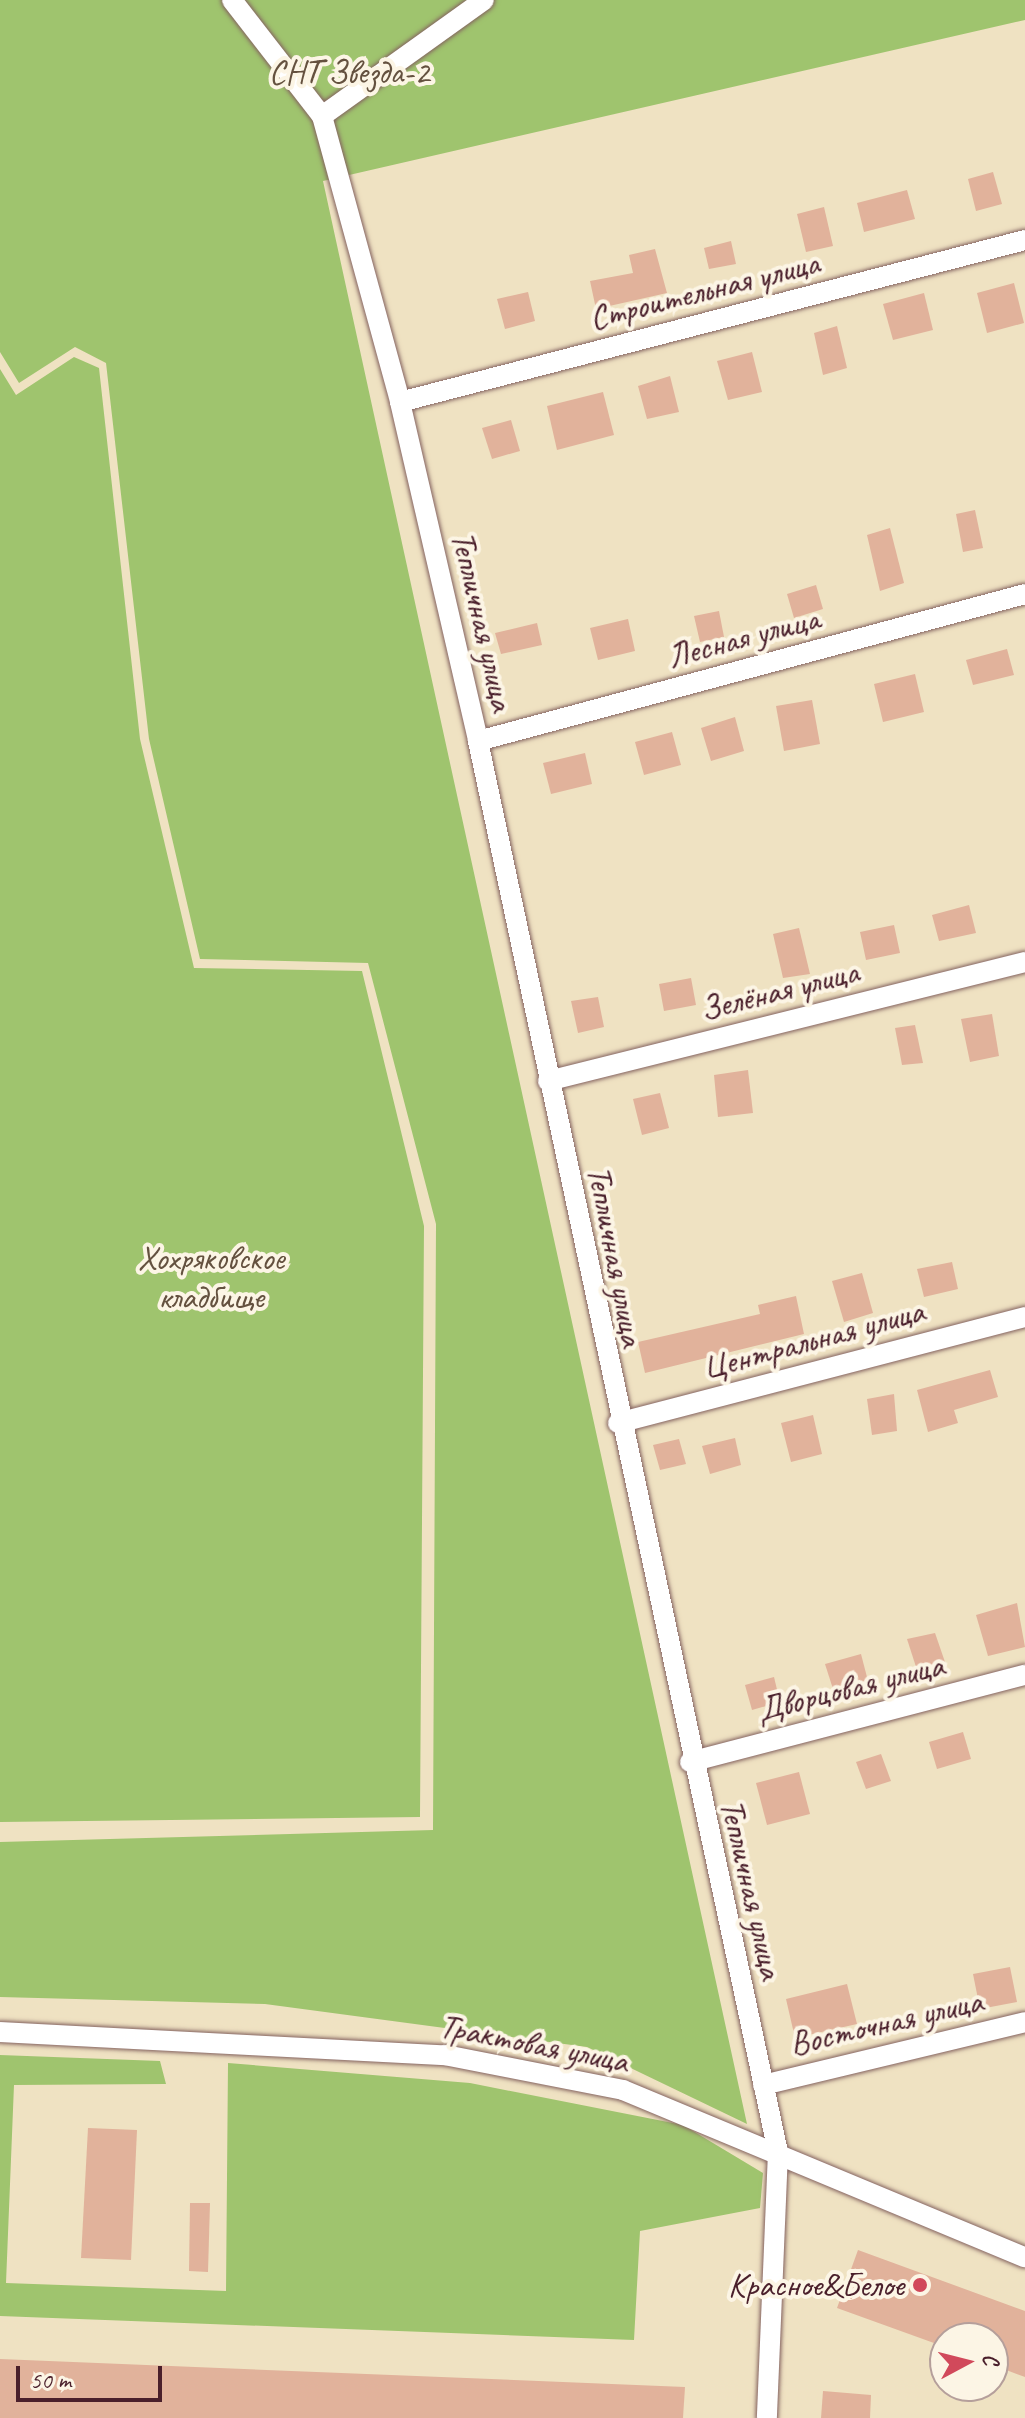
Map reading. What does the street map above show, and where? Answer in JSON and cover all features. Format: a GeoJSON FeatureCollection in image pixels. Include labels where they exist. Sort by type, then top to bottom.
{"type":"FeatureCollection","features":[{"type":"Feature","properties":{"kind":"street"},"geometry":{"type":"LineString","coordinates":[[232,0],[322,116],[484,0]]}},
{"type":"Feature","properties":{"kind":"street","name":"Тепличная улица"},"geometry":{"type":"LineString","coordinates":[[322,116],[400,402],[478,741],[690,1762],[778,2152],[767,2418]]}},
{"type":"Feature","properties":{"kind":"street","name":"Строительная улица"},"geometry":{"type":"LineString","coordinates":[[400,402],[1025,240]]}},
{"type":"Feature","properties":{"kind":"street","name":"Лесная улица"},"geometry":{"type":"LineString","coordinates":[[478,741],[1025,594]]}},
{"type":"Feature","properties":{"kind":"street","name":"Зелёная улица"},"geometry":{"type":"LineString","coordinates":[[548,1081],[1025,962]]}},
{"type":"Feature","properties":{"kind":"street","name":"Центральная улица"},"geometry":{"type":"LineString","coordinates":[[618,1423],[1025,1317]]}},
{"type":"Feature","properties":{"kind":"street","name":"Дворцовая улица"},"geometry":{"type":"LineString","coordinates":[[690,1762],[1025,1675]]}},
{"type":"Feature","properties":{"kind":"street","name":"Восточная улица"},"geometry":{"type":"LineString","coordinates":[[763,2085],[1025,2022]]}},
{"type":"Feature","properties":{"kind":"street","name":"Трактовая улица"},"geometry":{"type":"LineString","coordinates":[[0,2032],[445,2055],[623,2090],[1025,2257]]}},
{"type":"Feature","properties":{"kind":"green space","name":"СНТ Звезда-2"},"geometry":{"type":"Polygon","coordinates":[[[0,0],[1025,0],[1025,20],[323,181],[747,2124],[587,2047],[265,2004],[0,1997],[0,1842],[433,1830],[436,1224],[368,963],[200,959],[149,739],[106,363],[75,347],[19,383],[0,352],[0,0]]]}},
{"type":"Feature","properties":{"kind":"green space","name":"Хохряковское кладбище"},"geometry":{"type":"Polygon","coordinates":[[[74,357],[99,368],[140,739],[194,968],[362,971],[424,1226],[420,1817],[0,1822],[0,369],[16,395],[74,357]]]}},
{"type":"Feature","properties":{"kind":"green space"},"geometry":{"type":"Polygon","coordinates":[[[0,2055],[160,2061],[166,2084],[14,2085],[6,2283],[226,2291],[228,2063],[470,2083],[683,2125],[763,2173],[760,2208],[640,2231],[634,2340],[0,2316],[0,2055]]]}},
{"type":"Feature","properties":{"kind":"building"},"geometry":{"type":"Polygon","coordinates":[[[993,172],[1002,204],[976,211],[968,179],[993,172]]]}},
{"type":"Feature","properties":{"kind":"building"},"geometry":{"type":"Polygon","coordinates":[[[907,190],[915,219],[864,232],[857,203],[907,190]]]}},
{"type":"Feature","properties":{"kind":"building"},"geometry":{"type":"Polygon","coordinates":[[[824,207],[833,246],[806,252],[797,214],[824,207]]]}},
{"type":"Feature","properties":{"kind":"building"},"geometry":{"type":"Polygon","coordinates":[[[731,241],[736,264],[709,269],[704,248],[731,241]]]}},
{"type":"Feature","properties":{"kind":"building"},"geometry":{"type":"Polygon","coordinates":[[[655,249],[667,293],[596,309],[590,281],[633,273],[629,255],[655,249]]]}},
{"type":"Feature","properties":{"kind":"building"},"geometry":{"type":"Polygon","coordinates":[[[1014,283],[1024,323],[987,333],[977,293],[1014,283]]]}},
{"type":"Feature","properties":{"kind":"building"},"geometry":{"type":"Polygon","coordinates":[[[528,292],[535,321],[505,329],[497,299],[528,292]]]}},
{"type":"Feature","properties":{"kind":"building"},"geometry":{"type":"Polygon","coordinates":[[[924,293],[933,330],[893,340],[883,304],[924,293]]]}},
{"type":"Feature","properties":{"kind":"building"},"geometry":{"type":"Polygon","coordinates":[[[837,326],[847,368],[823,375],[814,333],[837,326]]]}},
{"type":"Feature","properties":{"kind":"building"},"geometry":{"type":"Polygon","coordinates":[[[752,352],[762,392],[728,400],[717,361],[752,352]]]}},
{"type":"Feature","properties":{"kind":"building"},"geometry":{"type":"Polygon","coordinates":[[[670,376],[679,412],[647,419],[638,386],[670,376]]]}},
{"type":"Feature","properties":{"kind":"building"},"geometry":{"type":"Polygon","coordinates":[[[603,392],[614,435],[557,450],[547,406],[603,392]]]}},
{"type":"Feature","properties":{"kind":"building"},"geometry":{"type":"Polygon","coordinates":[[[511,420],[520,451],[492,459],[482,428],[511,420]]]}},
{"type":"Feature","properties":{"kind":"building"},"geometry":{"type":"Polygon","coordinates":[[[975,510],[983,548],[963,552],[956,514],[975,510]]]}},
{"type":"Feature","properties":{"kind":"building"},"geometry":{"type":"Polygon","coordinates":[[[890,528],[904,583],[880,591],[867,535],[890,528]]]}},
{"type":"Feature","properties":{"kind":"building"},"geometry":{"type":"Polygon","coordinates":[[[816,585],[823,609],[794,618],[787,594],[816,585]]]}},
{"type":"Feature","properties":{"kind":"building"},"geometry":{"type":"Polygon","coordinates":[[[719,611],[724,637],[700,642],[694,616],[719,611]]]}},
{"type":"Feature","properties":{"kind":"building"},"geometry":{"type":"Polygon","coordinates":[[[628,619],[635,651],[598,660],[590,628],[628,619]]]}},
{"type":"Feature","properties":{"kind":"building"},"geometry":{"type":"Polygon","coordinates":[[[537,623],[542,645],[501,654],[495,633],[537,623]]]}},
{"type":"Feature","properties":{"kind":"building"},"geometry":{"type":"Polygon","coordinates":[[[1007,649],[1014,675],[973,685],[966,660],[1007,649]]]}},
{"type":"Feature","properties":{"kind":"building"},"geometry":{"type":"Polygon","coordinates":[[[915,674],[924,712],[883,722],[874,684],[915,674]]]}},
{"type":"Feature","properties":{"kind":"building"},"geometry":{"type":"Polygon","coordinates":[[[812,700],[820,744],[784,751],[776,706],[812,700]]]}},
{"type":"Feature","properties":{"kind":"building"},"geometry":{"type":"Polygon","coordinates":[[[735,717],[744,751],[711,761],[701,728],[735,717]]]}},
{"type":"Feature","properties":{"kind":"building"},"geometry":{"type":"Polygon","coordinates":[[[672,732],[681,765],[644,775],[635,742],[672,732]]]}},
{"type":"Feature","properties":{"kind":"building"},"geometry":{"type":"Polygon","coordinates":[[[585,753],[592,784],[551,794],[543,763],[585,753]]]}},
{"type":"Feature","properties":{"kind":"building"},"geometry":{"type":"Polygon","coordinates":[[[969,905],[976,933],[939,941],[932,915],[969,905]]]}},
{"type":"Feature","properties":{"kind":"building"},"geometry":{"type":"Polygon","coordinates":[[[894,925],[900,953],[866,960],[860,932],[894,925]]]}},
{"type":"Feature","properties":{"kind":"building"},"geometry":{"type":"Polygon","coordinates":[[[799,928],[810,974],[783,978],[773,934],[799,928]]]}},
{"type":"Feature","properties":{"kind":"building"},"geometry":{"type":"Polygon","coordinates":[[[691,978],[696,1005],[664,1011],[659,984],[691,978]]]}},
{"type":"Feature","properties":{"kind":"building"},"geometry":{"type":"Polygon","coordinates":[[[598,997],[604,1027],[578,1033],[571,1001],[598,997]]]}},
{"type":"Feature","properties":{"kind":"building"},"geometry":{"type":"Polygon","coordinates":[[[992,1014],[999,1056],[970,1062],[961,1019],[992,1014]]]}},
{"type":"Feature","properties":{"kind":"building"},"geometry":{"type":"Polygon","coordinates":[[[915,1025],[923,1063],[902,1065],[895,1028],[915,1025]]]}},
{"type":"Feature","properties":{"kind":"building"},"geometry":{"type":"Polygon","coordinates":[[[748,1070],[753,1113],[718,1117],[714,1075],[748,1070]]]}},
{"type":"Feature","properties":{"kind":"building"},"geometry":{"type":"Polygon","coordinates":[[[660,1093],[669,1128],[642,1135],[633,1099],[660,1093]]]}},
{"type":"Feature","properties":{"kind":"building"},"geometry":{"type":"Polygon","coordinates":[[[952,1262],[958,1289],[924,1297],[917,1269],[952,1262]]]}},
{"type":"Feature","properties":{"kind":"building"},"geometry":{"type":"Polygon","coordinates":[[[862,1273],[873,1313],[844,1322],[832,1281],[862,1273]]]}},
{"type":"Feature","properties":{"kind":"building"},"geometry":{"type":"Polygon","coordinates":[[[796,1296],[804,1334],[645,1373],[638,1342],[760,1314],[758,1305],[796,1296]]]}},
{"type":"Feature","properties":{"kind":"building"},"geometry":{"type":"Polygon","coordinates":[[[990,1370],[998,1397],[954,1410],[958,1423],[928,1432],[917,1390],[990,1370]]]}},
{"type":"Feature","properties":{"kind":"building"},"geometry":{"type":"Polygon","coordinates":[[[894,1394],[897,1431],[872,1435],[867,1399],[894,1394]]]}},
{"type":"Feature","properties":{"kind":"building"},"geometry":{"type":"Polygon","coordinates":[[[813,1415],[822,1454],[791,1462],[781,1423],[813,1415]]]}},
{"type":"Feature","properties":{"kind":"building"},"geometry":{"type":"Polygon","coordinates":[[[735,1438],[741,1465],[710,1474],[702,1446],[735,1438]]]}},
{"type":"Feature","properties":{"kind":"building"},"geometry":{"type":"Polygon","coordinates":[[[679,1439],[686,1464],[660,1470],[653,1445],[679,1439]]]}},
{"type":"Feature","properties":{"kind":"building"},"geometry":{"type":"Polygon","coordinates":[[[1017,1603],[1025,1647],[988,1656],[976,1615],[1017,1603]]]}},
{"type":"Feature","properties":{"kind":"building"},"geometry":{"type":"Polygon","coordinates":[[[935,1633],[945,1662],[917,1670],[907,1639],[935,1633]]]}},
{"type":"Feature","properties":{"kind":"building"},"geometry":{"type":"Polygon","coordinates":[[[861,1654],[868,1681],[833,1689],[825,1664],[861,1654]]]}},
{"type":"Feature","properties":{"kind":"building"},"geometry":{"type":"Polygon","coordinates":[[[774,1677],[780,1702],[752,1710],[745,1685],[774,1677]]]}},
{"type":"Feature","properties":{"kind":"building"},"geometry":{"type":"Polygon","coordinates":[[[963,1732],[971,1759],[937,1769],[929,1742],[963,1732]]]}},
{"type":"Feature","properties":{"kind":"building"},"geometry":{"type":"Polygon","coordinates":[[[881,1754],[891,1781],[866,1789],[856,1762],[881,1754]]]}},
{"type":"Feature","properties":{"kind":"building"},"geometry":{"type":"Polygon","coordinates":[[[799,1772],[810,1814],[767,1825],[756,1783],[799,1772]]]}},
{"type":"Feature","properties":{"kind":"building"},"geometry":{"type":"Polygon","coordinates":[[[1010,1967],[1017,2002],[980,2009],[973,1974],[1010,1967]]]}},
{"type":"Feature","properties":{"kind":"building"},"geometry":{"type":"Polygon","coordinates":[[[847,1984],[857,2024],[795,2038],[786,1999],[847,1984]]]}},
{"type":"Feature","properties":{"kind":"building"},"geometry":{"type":"Polygon","coordinates":[[[88,2128],[137,2130],[131,2260],[81,2258],[88,2128]]]}},
{"type":"Feature","properties":{"kind":"building"},"geometry":{"type":"Polygon","coordinates":[[[190,2203],[210,2203],[208,2272],[189,2271],[190,2203]]]}},
{"type":"Feature","properties":{"kind":"building"},"geometry":{"type":"Polygon","coordinates":[[[858,2250],[1025,2311],[1025,2377],[1009,2371],[1009,2322],[929,2322],[929,2341],[837,2308],[858,2250]]]}},
{"type":"Feature","properties":{"kind":"building"},"geometry":{"type":"Polygon","coordinates":[[[0,2359],[685,2387],[683,2418],[0,2418],[0,2359]]]}},
{"type":"Feature","properties":{"kind":"building"},"geometry":{"type":"Polygon","coordinates":[[[823,2391],[871,2395],[870,2418],[821,2418],[823,2391]]]}},
{"type":"Feature","properties":{"kind":"place","name":"Красное&Белое"},"geometry":{"type":"Point","coordinates":[920,2285]}}]}
